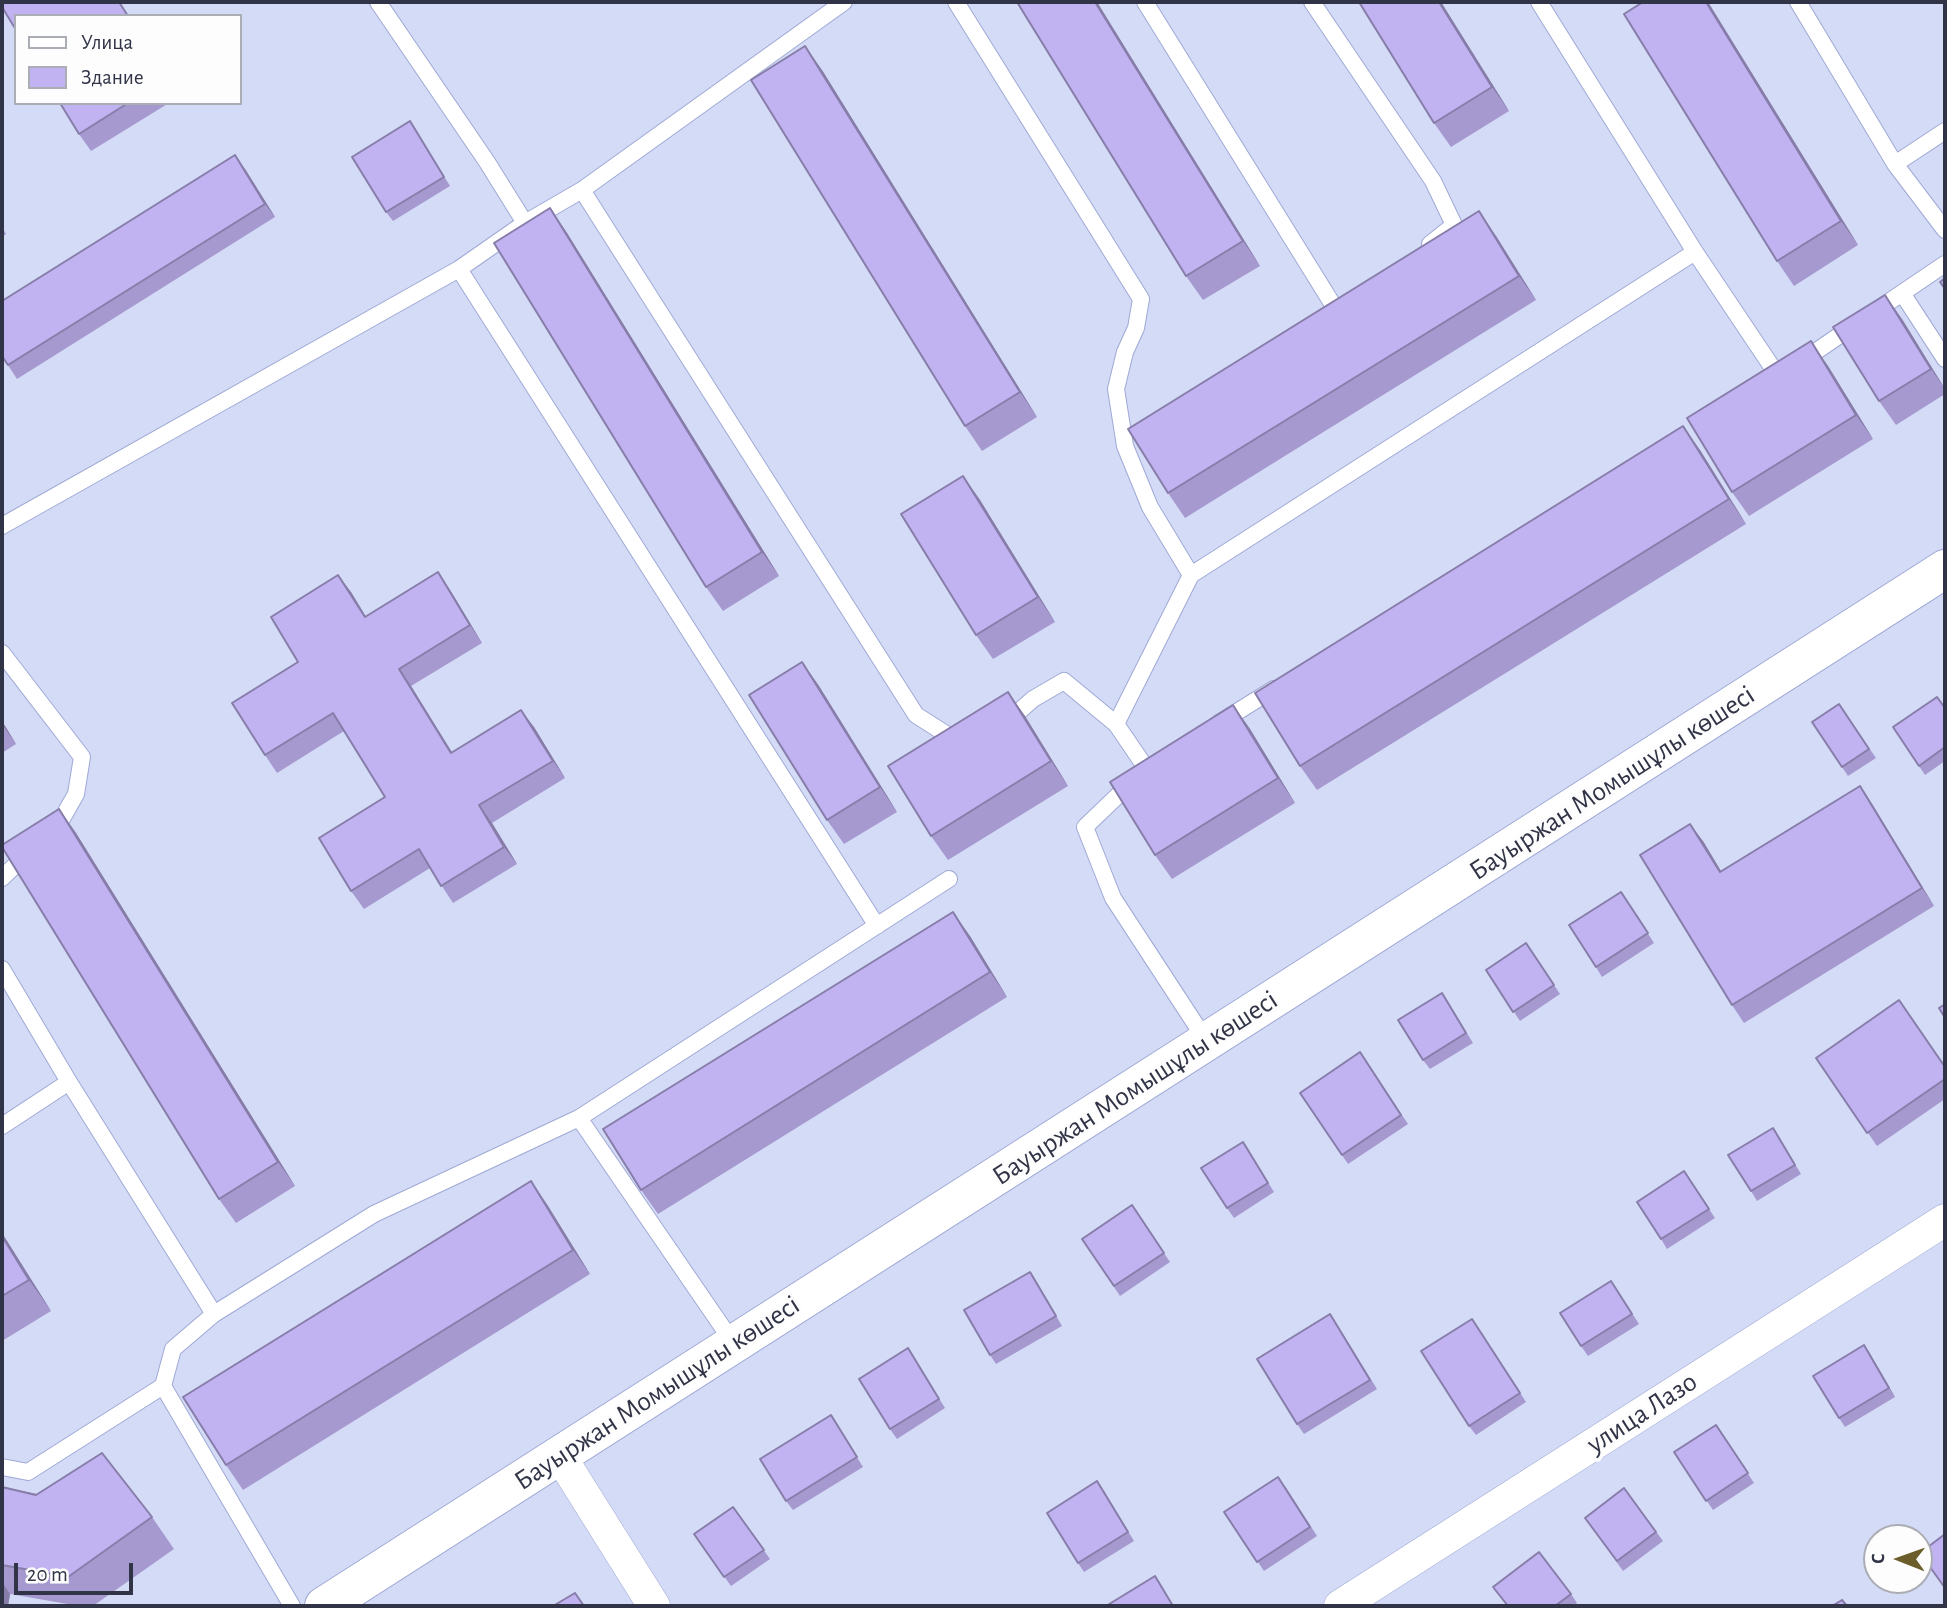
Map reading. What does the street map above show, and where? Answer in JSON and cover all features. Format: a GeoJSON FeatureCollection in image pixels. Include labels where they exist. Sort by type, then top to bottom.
{"type":"FeatureCollection","features":[{"type":"Feature","properties":{"kind":"street","name":"Бауыржан Момышұлы көшесі"},"geometry":{"type":"LineString","coordinates":[[324,1606],[1945,569]]}},
{"type":"Feature","properties":{"kind":"street","name":"улица Лазо"},"geometry":{"type":"LineString","coordinates":[[1340,1606],[1945,1220]]}},
{"type":"Feature","properties":{"kind":"street"},"geometry":{"type":"LineString","coordinates":[[560,1455],[654,1606]]}},
{"type":"Feature","properties":{"kind":"lane"},"geometry":{"type":"LineString","coordinates":[[378,2],[487,162],[525,223]]}},
{"type":"Feature","properties":{"kind":"lane"},"geometry":{"type":"LineString","coordinates":[[2,526],[458,269],[525,223],[582,190],[844,2]]}},
{"type":"Feature","properties":{"kind":"lane"},"geometry":{"type":"LineString","coordinates":[[956,2],[1141,299],[1136,328],[1125,352],[1115,388],[1150,507],[1191,575]]}},
{"type":"Feature","properties":{"kind":"lane"},"geometry":{"type":"LineString","coordinates":[[1145,2],[1338,313]]}},
{"type":"Feature","properties":{"kind":"lane"},"geometry":{"type":"LineString","coordinates":[[1312,2],[1433,181],[1454,225],[1412,257]]}},
{"type":"Feature","properties":{"kind":"lane"},"geometry":{"type":"LineString","coordinates":[[1538,2],[1772,380],[1945,264]]}},
{"type":"Feature","properties":{"kind":"lane"},"geometry":{"type":"LineString","coordinates":[[1798,2],[1895,164],[1945,230]]}},
{"type":"Feature","properties":{"kind":"lane"},"geometry":{"type":"LineString","coordinates":[[1895,164],[1945,131]]}},
{"type":"Feature","properties":{"kind":"lane"},"geometry":{"type":"LineString","coordinates":[[582,190],[916,715],[949,736],[971,736]]}},
{"type":"Feature","properties":{"kind":"lane"},"geometry":{"type":"LineString","coordinates":[[1116,724],[1191,575],[1695,252]]}},
{"type":"Feature","properties":{"kind":"lane"},"geometry":{"type":"LineString","coordinates":[[458,269],[877,926]]}},
{"type":"Feature","properties":{"kind":"lane"},"geometry":{"type":"LineString","coordinates":[[1902,293],[1945,359]]}},
{"type":"Feature","properties":{"kind":"lane"},"geometry":{"type":"LineString","coordinates":[[2,653],[82,757],[76,794],[59,824],[2,878]]}},
{"type":"Feature","properties":{"kind":"lane"},"geometry":{"type":"LineString","coordinates":[[993,735],[1033,699],[1064,681],[1116,724],[1152,765],[1085,828],[1112,898],[1207,1042]]}},
{"type":"Feature","properties":{"kind":"lane"},"geometry":{"type":"LineString","coordinates":[[1204,732],[1286,681]]}},
{"type":"Feature","properties":{"kind":"lane"},"geometry":{"type":"LineString","coordinates":[[2,1467],[28,1472],[163,1386],[173,1349],[214,1314],[374,1214],[579,1118],[949,879]]}},
{"type":"Feature","properties":{"kind":"lane"},"geometry":{"type":"LineString","coordinates":[[2,969],[214,1314]]}},
{"type":"Feature","properties":{"kind":"lane"},"geometry":{"type":"LineString","coordinates":[[2,1126],[69,1082]]}},
{"type":"Feature","properties":{"kind":"lane"},"geometry":{"type":"LineString","coordinates":[[579,1118],[734,1344]]}},
{"type":"Feature","properties":{"kind":"lane"},"geometry":{"type":"LineString","coordinates":[[163,1386],[292,1606]]}},
{"type":"Feature","properties":{"kind":"building"},"geometry":{"type":"Polygon","coordinates":[[[2,2],[119,2],[127,14],[14,14],[14,27],[2,7],[2,2]]]}},
{"type":"Feature","properties":{"kind":"building"},"geometry":{"type":"Polygon","coordinates":[[[1017,2],[1095,2],[1243,241],[1186,276],[1017,2]]]}},
{"type":"Feature","properties":{"kind":"building"},"geometry":{"type":"Polygon","coordinates":[[[1359,2],[1439,2],[1492,87],[1434,123],[1359,2]]]}},
{"type":"Feature","properties":{"kind":"building"},"geometry":{"type":"Polygon","coordinates":[[[1643,2],[1706,2],[1841,221],[1777,261],[1624,14],[1643,2]]]}},
{"type":"Feature","properties":{"kind":"building"},"geometry":{"type":"Polygon","coordinates":[[[805,46],[1020,392],[965,426],[751,80],[805,46]]]}},
{"type":"Feature","properties":{"kind":"building"},"geometry":{"type":"Polygon","coordinates":[[[61,105],[125,105],[79,134],[61,105]]]}},
{"type":"Feature","properties":{"kind":"building"},"geometry":{"type":"Polygon","coordinates":[[[410,121],[444,177],[386,212],[352,157],[410,121]]]}},
{"type":"Feature","properties":{"kind":"building"},"geometry":{"type":"Polygon","coordinates":[[[235,155],[265,204],[8,365],[2,356],[2,301],[235,155]]]}},
{"type":"Feature","properties":{"kind":"building"},"geometry":{"type":"Polygon","coordinates":[[[550,208],[762,552],[706,587],[494,243],[550,208]]]}},
{"type":"Feature","properties":{"kind":"building"},"geometry":{"type":"Polygon","coordinates":[[[1479,211],[1519,276],[1168,493],[1128,429],[1479,211]]]}},
{"type":"Feature","properties":{"kind":"building"},"geometry":{"type":"Polygon","coordinates":[[[1885,295],[1931,369],[1879,401],[1833,327],[1885,295]]]}},
{"type":"Feature","properties":{"kind":"building"},"geometry":{"type":"Polygon","coordinates":[[[1811,341],[1856,415],[1732,492],[1687,418],[1811,341]]]}},
{"type":"Feature","properties":{"kind":"building"},"geometry":{"type":"Polygon","coordinates":[[[1683,426],[1729,499],[1300,766],[1255,693],[1683,426]]]}},
{"type":"Feature","properties":{"kind":"building"},"geometry":{"type":"Polygon","coordinates":[[[963,476],[1038,597],[976,635],[901,514],[963,476]]]}},
{"type":"Feature","properties":{"kind":"building"},"geometry":{"type":"Polygon","coordinates":[[[438,572],[470,625],[399,669],[451,753],[521,710],[553,761],[479,805],[504,847],[441,886],[419,849],[351,891],[319,838],[385,797],[333,713],[265,755],[232,703],[298,662],[271,617],[338,575],[365,617],[438,572]]]}},
{"type":"Feature","properties":{"kind":"building"},"geometry":{"type":"Polygon","coordinates":[[[802,662],[880,787],[827,820],[749,695],[802,662]]]}},
{"type":"Feature","properties":{"kind":"building"},"geometry":{"type":"Polygon","coordinates":[[[1008,692],[1051,761],[931,836],[888,766],[1008,692]]]}},
{"type":"Feature","properties":{"kind":"building"},"geometry":{"type":"Polygon","coordinates":[[[1937,697],[1945,708],[1945,747],[1919,766],[1893,727],[1937,697]]]}},
{"type":"Feature","properties":{"kind":"building"},"geometry":{"type":"Polygon","coordinates":[[[1839,704],[1869,749],[1842,767],[1812,722],[1839,704]]]}},
{"type":"Feature","properties":{"kind":"building"},"geometry":{"type":"Polygon","coordinates":[[[1233,705],[1278,778],[1155,855],[1110,782],[1233,705]]]}},
{"type":"Feature","properties":{"kind":"building"},"geometry":{"type":"Polygon","coordinates":[[[1860,786],[1922,888],[1732,1005],[1640,855],[1690,824],[1720,872],[1860,786]]]}},
{"type":"Feature","properties":{"kind":"building"},"geometry":{"type":"Polygon","coordinates":[[[59,809],[278,1162],[219,1199],[2,847],[59,809]]]}},
{"type":"Feature","properties":{"kind":"building"},"geometry":{"type":"Polygon","coordinates":[[[1621,892],[1648,933],[1596,967],[1569,925],[1621,892]]]}},
{"type":"Feature","properties":{"kind":"building"},"geometry":{"type":"Polygon","coordinates":[[[953,912],[990,972],[641,1190],[603,1129],[953,912]]]}},
{"type":"Feature","properties":{"kind":"building"},"geometry":{"type":"Polygon","coordinates":[[[1526,943],[1554,985],[1513,1012],[1486,970],[1526,943]]]}},
{"type":"Feature","properties":{"kind":"building"},"geometry":{"type":"Polygon","coordinates":[[[1442,993],[1466,1033],[1423,1060],[1398,1020],[1442,993]]]}},
{"type":"Feature","properties":{"kind":"building"},"geometry":{"type":"Polygon","coordinates":[[[1899,1000],[1945,1067],[1945,1079],[1867,1133],[1816,1058],[1899,1000]]]}},
{"type":"Feature","properties":{"kind":"building"},"geometry":{"type":"Polygon","coordinates":[[[1945,1004],[1945,1018],[1939,1008],[1945,1004]]]}},
{"type":"Feature","properties":{"kind":"building"},"geometry":{"type":"Polygon","coordinates":[[[1360,1052],[1401,1115],[1342,1155],[1300,1093],[1360,1052]]]}},
{"type":"Feature","properties":{"kind":"building"},"geometry":{"type":"Polygon","coordinates":[[[1773,1128],[1795,1165],[1751,1191],[1728,1155],[1773,1128]]]}},
{"type":"Feature","properties":{"kind":"building"},"geometry":{"type":"Polygon","coordinates":[[[1243,1142],[1268,1183],[1227,1208],[1201,1168],[1243,1142]]]}},
{"type":"Feature","properties":{"kind":"building"},"geometry":{"type":"Polygon","coordinates":[[[1684,1171],[1709,1209],[1661,1239],[1637,1202],[1684,1171]]]}},
{"type":"Feature","properties":{"kind":"building"},"geometry":{"type":"Polygon","coordinates":[[[531,1181],[573,1250],[226,1465],[183,1397],[531,1181]]]}},
{"type":"Feature","properties":{"kind":"building"},"geometry":{"type":"Polygon","coordinates":[[[1132,1205],[1164,1253],[1114,1286],[1082,1239],[1132,1205]]]}},
{"type":"Feature","properties":{"kind":"building"},"geometry":{"type":"Polygon","coordinates":[[[2,1236],[29,1280],[2,1296],[2,1236]]]}},
{"type":"Feature","properties":{"kind":"building"},"geometry":{"type":"Polygon","coordinates":[[[1030,1272],[1056,1316],[990,1355],[964,1310],[1030,1272]]]}},
{"type":"Feature","properties":{"kind":"building"},"geometry":{"type":"Polygon","coordinates":[[[1611,1281],[1632,1314],[1581,1346],[1560,1313],[1611,1281]]]}},
{"type":"Feature","properties":{"kind":"building"},"geometry":{"type":"Polygon","coordinates":[[[1330,1314],[1370,1380],[1297,1424],[1257,1359],[1330,1314]]]}},
{"type":"Feature","properties":{"kind":"building"},"geometry":{"type":"Polygon","coordinates":[[[1472,1319],[1520,1393],[1469,1426],[1421,1351],[1472,1319]]]}},
{"type":"Feature","properties":{"kind":"building"},"geometry":{"type":"Polygon","coordinates":[[[1864,1345],[1889,1388],[1839,1418],[1813,1376],[1864,1345]]]}},
{"type":"Feature","properties":{"kind":"building"},"geometry":{"type":"Polygon","coordinates":[[[908,1348],[939,1399],[890,1429],[859,1379],[908,1348]]]}},
{"type":"Feature","properties":{"kind":"building"},"geometry":{"type":"Polygon","coordinates":[[[831,1415],[857,1457],[786,1501],[760,1459],[831,1415]]]}},
{"type":"Feature","properties":{"kind":"building"},"geometry":{"type":"Polygon","coordinates":[[[1716,1425],[1748,1473],[1706,1501],[1674,1452],[1716,1425]]]}},
{"type":"Feature","properties":{"kind":"building"},"geometry":{"type":"Polygon","coordinates":[[[102,1453],[152,1517],[68,1577],[2,1565],[2,1487],[36,1495],[102,1453]]]}},
{"type":"Feature","properties":{"kind":"building"},"geometry":{"type":"Polygon","coordinates":[[[1278,1477],[1310,1527],[1257,1562],[1224,1512],[1278,1477]]]}},
{"type":"Feature","properties":{"kind":"building"},"geometry":{"type":"Polygon","coordinates":[[[1097,1481],[1128,1532],[1078,1563],[1047,1513],[1097,1481]]]}},
{"type":"Feature","properties":{"kind":"building"},"geometry":{"type":"Polygon","coordinates":[[[1624,1488],[1656,1532],[1617,1561],[1585,1518],[1624,1488]]]}},
{"type":"Feature","properties":{"kind":"building"},"geometry":{"type":"Polygon","coordinates":[[[733,1507],[764,1550],[724,1577],[694,1534],[733,1507]]]}},
{"type":"Feature","properties":{"kind":"building"},"geometry":{"type":"Polygon","coordinates":[[[1945,1534],[1945,1588],[1933,1571],[1933,1543],[1945,1534]]]}},
{"type":"Feature","properties":{"kind":"building"},"geometry":{"type":"Polygon","coordinates":[[[1539,1552],[1571,1594],[1555,1606],[1508,1606],[1493,1587],[1539,1552]]]}},
{"type":"Feature","properties":{"kind":"building"},"geometry":{"type":"Polygon","coordinates":[[[1155,1576],[1173,1606],[1106,1606],[1155,1576]]]}},
{"type":"Feature","properties":{"kind":"building"},"geometry":{"type":"Polygon","coordinates":[[[575,1593],[584,1606],[553,1606],[575,1593]]]}},
{"type":"Feature","properties":{"kind":"building"},"geometry":{"type":"Polygon","coordinates":[[[1842,1600],[1847,1606],[1832,1606],[1842,1600]]]}}]}
